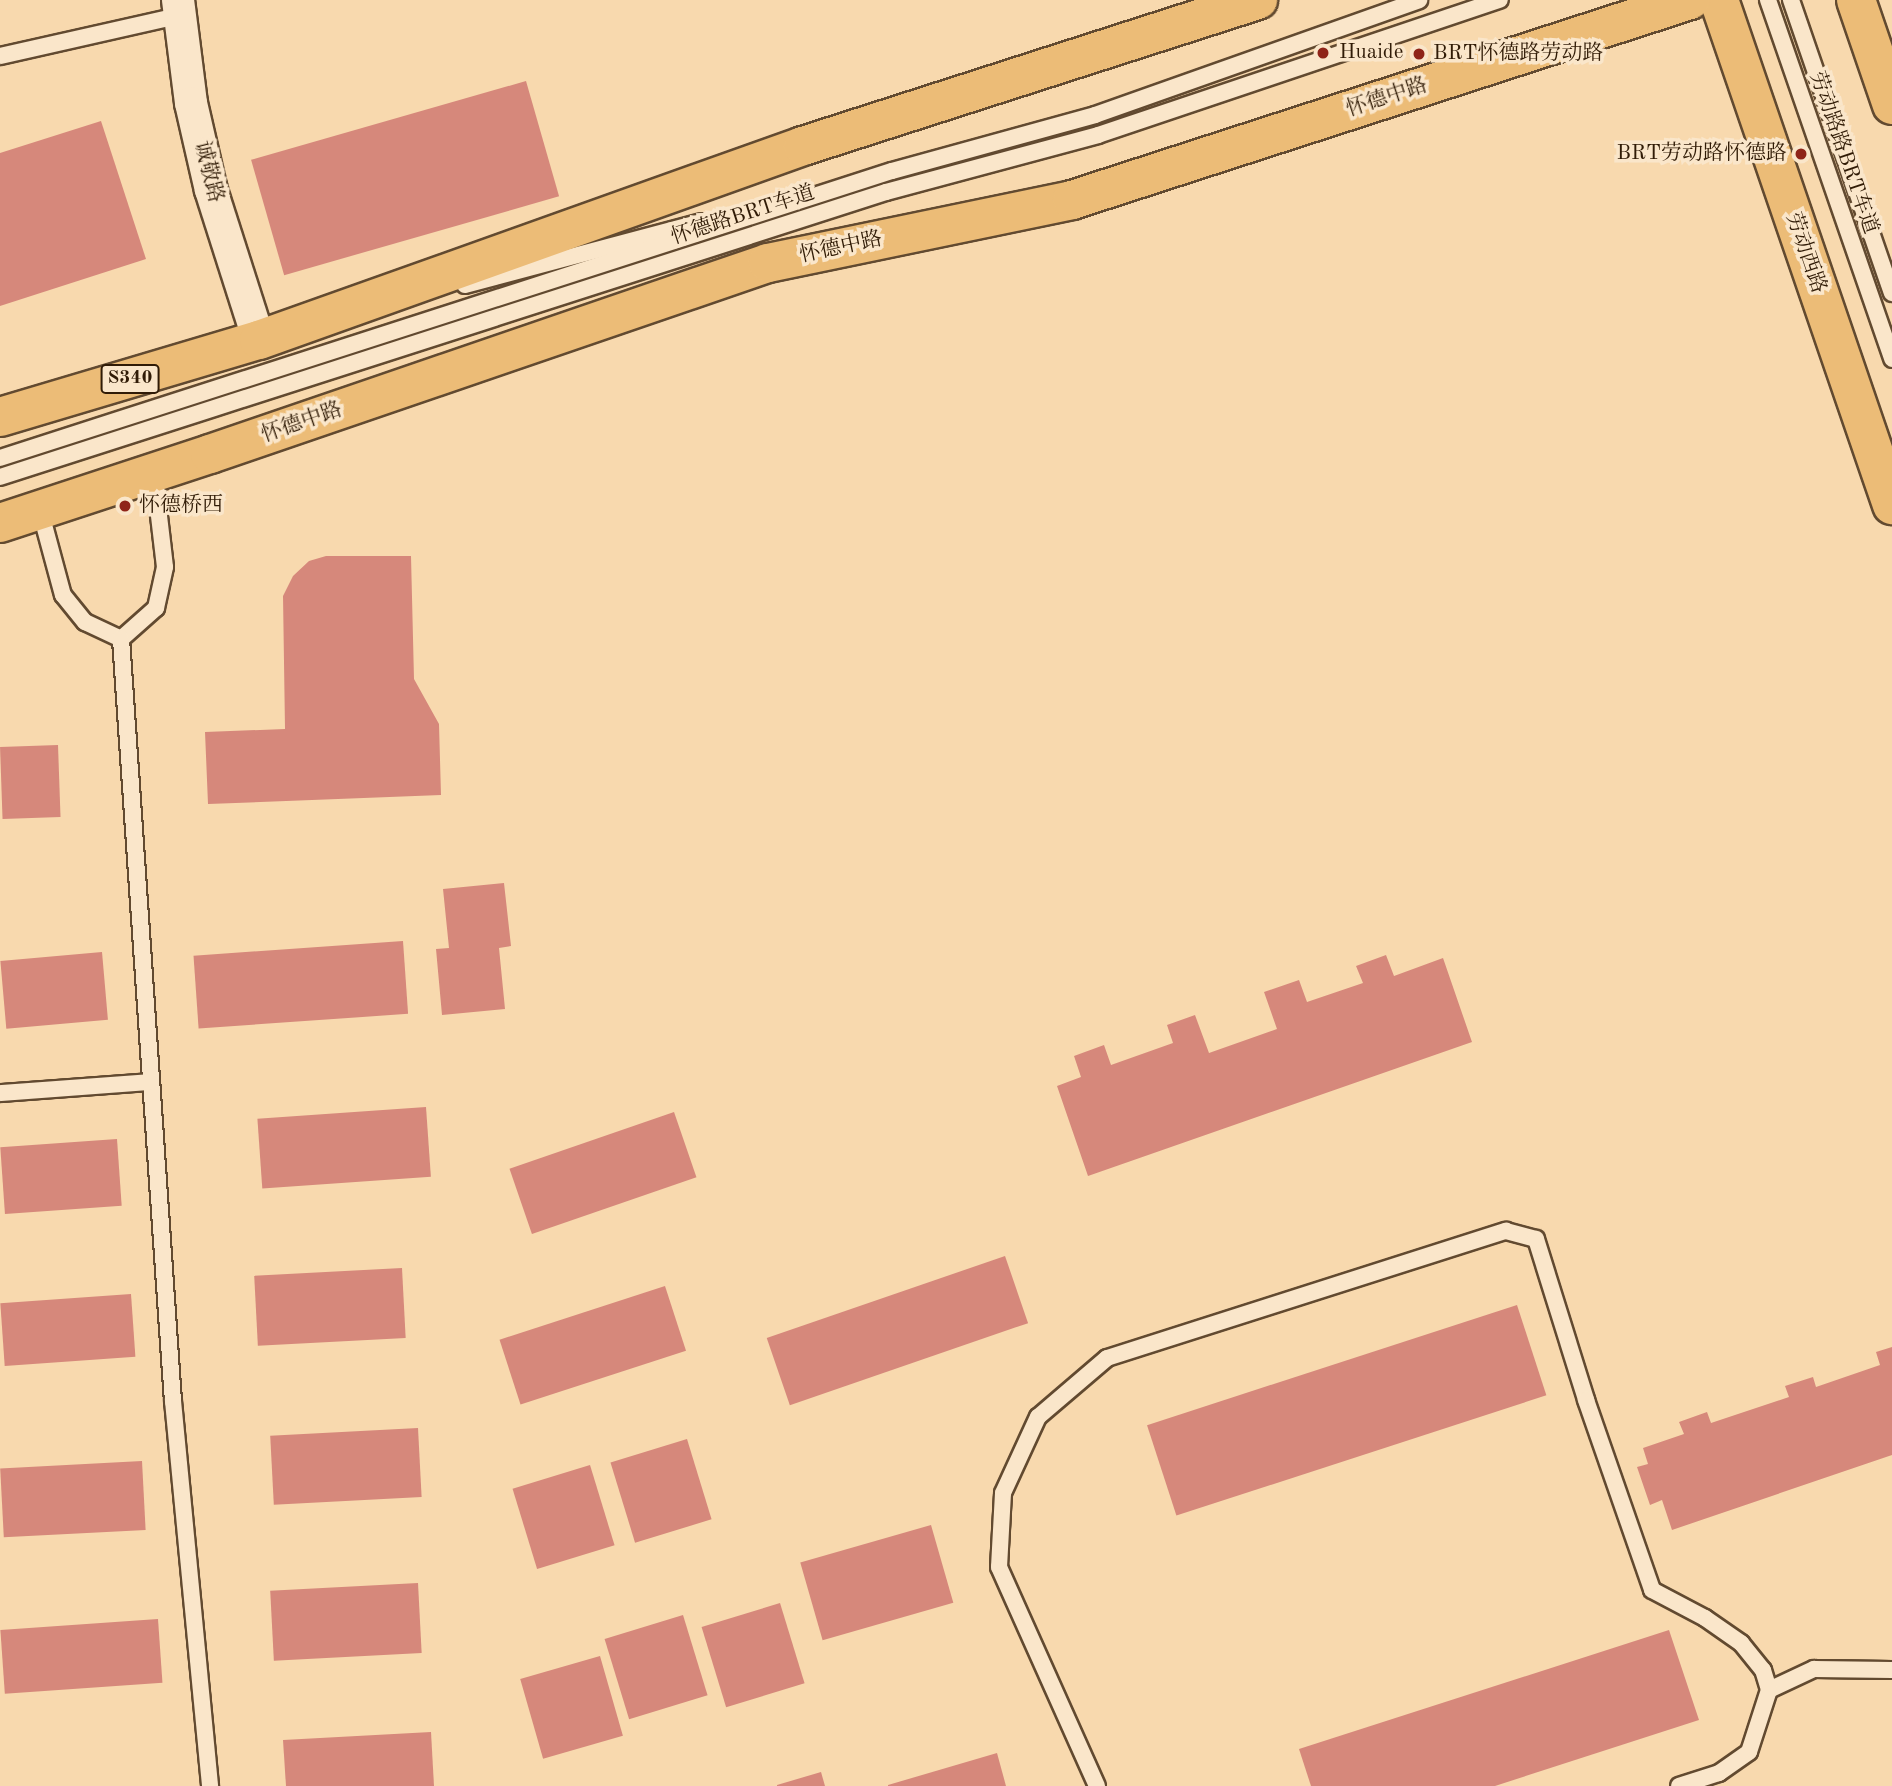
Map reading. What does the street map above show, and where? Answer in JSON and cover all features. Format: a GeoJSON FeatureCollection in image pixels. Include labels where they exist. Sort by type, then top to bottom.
{"type":"FeatureCollection","features":[{"type":"Feature","properties":{"kind":"main road"},"geometry":{"type":"LineString","coordinates":[[260,340],[803,146],[1258,0]]}},
{"type":"Feature","properties":{"kind":"main road","name":"怀德中路"},"geometry":{"type":"LineString","coordinates":[[0,523],[768,263],[1072,200],[1690,0]]}},
{"type":"Feature","properties":{"kind":"main road","name":"劳动西路"},"geometry":{"type":"LineString","coordinates":[[1719,0],[1892,505]]}},
{"type":"Feature","properties":{"kind":"main road"},"geometry":{"type":"LineString","coordinates":[[1856,0],[1892,105]]}},
{"type":"Feature","properties":{"kind":"main road","name":"S340"},"geometry":{"type":"LineString","coordinates":[[0,417],[260,340]]}},
{"type":"Feature","properties":{"kind":"street","name":"诚敬路"},"geometry":{"type":"LineString","coordinates":[[178,8],[191,103],[211,190],[260,340]]}},
{"type":"Feature","properties":{"kind":"lane","name":"怀德路BRT车道"},"geometry":{"type":"LineString","coordinates":[[0,458],[892,171],[1095,115],[1419,0]]}},
{"type":"Feature","properties":{"kind":"lane","name":"怀德路BRT车道"},"geometry":{"type":"LineString","coordinates":[[0,477],[886,192],[1098,135],[1500,0]]}},
{"type":"Feature","properties":{"kind":"lane","name":"劳动路路BRT车道"},"geometry":{"type":"LineString","coordinates":[[1768,0],[1892,359]]}},
{"type":"Feature","properties":{"kind":"lane"},"geometry":{"type":"LineString","coordinates":[[1791,0],[1892,293]]}},
{"type":"Feature","properties":{"kind":"lane"},"geometry":{"type":"LineString","coordinates":[[0,56],[178,8]]}},
{"type":"Feature","properties":{"kind":"lane"},"geometry":{"type":"LineString","coordinates":[[260,340],[892,171]]}},
{"type":"Feature","properties":{"kind":"lane"},"geometry":{"type":"LineString","coordinates":[[121,639],[156,608],[165,567],[154,473]]}},
{"type":"Feature","properties":{"kind":"lane"},"geometry":{"type":"LineString","coordinates":[[40,510],[63,595],[85,622],[121,639]]}},
{"type":"Feature","properties":{"kind":"lane"},"geometry":{"type":"LineString","coordinates":[[121,639],[173,1401],[210,1786]]}},
{"type":"Feature","properties":{"kind":"lane"},"geometry":{"type":"LineString","coordinates":[[0,1093],[151,1082]]}},
{"type":"Feature","properties":{"kind":"lane"},"geometry":{"type":"LineString","coordinates":[[1097,1786],[999,1567],[1003,1493],[1038,1417],[1107,1358],[1506,1231],[1536,1239],[1586,1400],[1652,1590],[1705,1618],[1741,1643],[1763,1670],[1769,1690],[1749,1752],[1719,1773],[1679,1786]]}},
{"type":"Feature","properties":{"kind":"lane"},"geometry":{"type":"LineString","coordinates":[[1769,1690],[1814,1670],[1892,1670]]}},
{"type":"Feature","properties":{"kind":"building"},"geometry":{"type":"Polygon","coordinates":[[[526,81],[559,196],[284,275],[251,160],[526,81]]]}},
{"type":"Feature","properties":{"kind":"building"},"geometry":{"type":"Polygon","coordinates":[[[101,121],[146,259],[0,306],[0,153],[101,121]]]}},
{"type":"Feature","properties":{"kind":"building"},"geometry":{"type":"Polygon","coordinates":[[[326,556],[411,556],[414,679],[439,724],[441,795],[208,804],[205,732],[285,729],[283,596],[293,576],[309,561],[326,556]]]}},
{"type":"Feature","properties":{"kind":"building"},"geometry":{"type":"Polygon","coordinates":[[[58,745],[61,817],[3,819],[0,747],[58,745]]]}},
{"type":"Feature","properties":{"kind":"building"},"geometry":{"type":"Polygon","coordinates":[[[504,883],[511,946],[499,948],[505,1009],[442,1015],[436,949],[449,948],[443,889],[504,883]]]}},
{"type":"Feature","properties":{"kind":"building"},"geometry":{"type":"Polygon","coordinates":[[[403,941],[408,1014],[199,1028],[194,956],[403,941]]]}},
{"type":"Feature","properties":{"kind":"building"},"geometry":{"type":"Polygon","coordinates":[[[102,952],[108,1020],[6,1029],[0,961],[102,952]]]}},
{"type":"Feature","properties":{"kind":"building"},"geometry":{"type":"Polygon","coordinates":[[[1386,955],[1394,976],[1443,958],[1472,1042],[1088,1176],[1057,1086],[1081,1077],[1074,1056],[1104,1045],[1111,1065],[1173,1043],[1167,1025],[1195,1015],[1209,1053],[1277,1029],[1264,992],[1299,980],[1307,1002],[1363,983],[1356,966],[1386,955]]]}},
{"type":"Feature","properties":{"kind":"building"},"geometry":{"type":"Polygon","coordinates":[[[426,1107],[431,1177],[262,1189],[257,1119],[426,1107]]]}},
{"type":"Feature","properties":{"kind":"building"},"geometry":{"type":"Polygon","coordinates":[[[674,1112],[696,1177],[532,1234],[509,1169],[674,1112]]]}},
{"type":"Feature","properties":{"kind":"building"},"geometry":{"type":"Polygon","coordinates":[[[117,1139],[122,1206],[5,1214],[0,1147],[117,1139]]]}},
{"type":"Feature","properties":{"kind":"building"},"geometry":{"type":"Polygon","coordinates":[[[1005,1256],[1028,1323],[790,1405],[767,1338],[1005,1256]]]}},
{"type":"Feature","properties":{"kind":"building"},"geometry":{"type":"Polygon","coordinates":[[[402,1268],[406,1338],[258,1346],[254,1276],[402,1268]]]}},
{"type":"Feature","properties":{"kind":"building"},"geometry":{"type":"Polygon","coordinates":[[[665,1286],[686,1351],[521,1404],[500,1340],[665,1286]]]}},
{"type":"Feature","properties":{"kind":"building"},"geometry":{"type":"Polygon","coordinates":[[[131,1294],[135,1357],[5,1366],[0,1303],[131,1294]]]}},
{"type":"Feature","properties":{"kind":"building"},"geometry":{"type":"Polygon","coordinates":[[[1517,1305],[1546,1395],[1176,1516],[1147,1425],[1517,1305]]]}},
{"type":"Feature","properties":{"kind":"building"},"geometry":{"type":"Polygon","coordinates":[[[1892,1347],[1892,1455],[1672,1530],[1662,1500],[1650,1505],[1637,1467],[1648,1464],[1643,1448],[1684,1434],[1679,1422],[1707,1412],[1711,1423],[1789,1397],[1785,1386],[1813,1377],[1816,1387],[1880,1365],[1876,1352],[1892,1347]]]}},
{"type":"Feature","properties":{"kind":"building"},"geometry":{"type":"Polygon","coordinates":[[[418,1428],[422,1497],[274,1505],[270,1436],[418,1428]]]}},
{"type":"Feature","properties":{"kind":"building"},"geometry":{"type":"Polygon","coordinates":[[[687,1439],[712,1519],[635,1543],[610,1462],[687,1439]]]}},
{"type":"Feature","properties":{"kind":"building"},"geometry":{"type":"Polygon","coordinates":[[[142,1461],[146,1530],[4,1537],[0,1468],[142,1461]]]}},
{"type":"Feature","properties":{"kind":"building"},"geometry":{"type":"Polygon","coordinates":[[[590,1465],[615,1545],[537,1569],[513,1489],[590,1465]]]}},
{"type":"Feature","properties":{"kind":"building"},"geometry":{"type":"Polygon","coordinates":[[[931,1525],[953,1603],[823,1640],[800,1562],[931,1525]]]}},
{"type":"Feature","properties":{"kind":"building"},"geometry":{"type":"Polygon","coordinates":[[[418,1583],[422,1653],[274,1661],[270,1591],[418,1583]]]}},
{"type":"Feature","properties":{"kind":"building"},"geometry":{"type":"Polygon","coordinates":[[[780,1603],[805,1683],[726,1707],[702,1627],[780,1603]]]}},
{"type":"Feature","properties":{"kind":"building"},"geometry":{"type":"Polygon","coordinates":[[[683,1615],[708,1695],[629,1719],[605,1639],[683,1615]]]}},
{"type":"Feature","properties":{"kind":"building"},"geometry":{"type":"Polygon","coordinates":[[[158,1619],[162,1683],[5,1694],[0,1630],[158,1619]]]}},
{"type":"Feature","properties":{"kind":"building"},"geometry":{"type":"Polygon","coordinates":[[[1669,1630],[1699,1720],[1495,1786],[1311,1786],[1299,1749],[1669,1630]]]}},
{"type":"Feature","properties":{"kind":"building"},"geometry":{"type":"Polygon","coordinates":[[[600,1656],[623,1736],[543,1759],[520,1679],[600,1656]]]}},
{"type":"Feature","properties":{"kind":"building"},"geometry":{"type":"Polygon","coordinates":[[[431,1732],[434,1786],[286,1786],[283,1740],[431,1732]]]}},
{"type":"Feature","properties":{"kind":"building"},"geometry":{"type":"Polygon","coordinates":[[[997,1753],[1006,1786],[888,1786],[888,1785],[997,1753]]]}},
{"type":"Feature","properties":{"kind":"building"},"geometry":{"type":"Polygon","coordinates":[[[821,1772],[825,1786],[777,1786],[777,1785],[821,1772]]]}},
{"type":"Feature","properties":{"kind":"place","name":"Huaide"},"geometry":{"type":"Point","coordinates":[1323,53]}},
{"type":"Feature","properties":{"kind":"place","name":"BRT怀德路劳动路"},"geometry":{"type":"Point","coordinates":[1419,54]}},
{"type":"Feature","properties":{"kind":"place","name":"BRT劳动路怀德路"},"geometry":{"type":"Point","coordinates":[1801,154]}},
{"type":"Feature","properties":{"kind":"place","name":"怀德桥西"},"geometry":{"type":"Point","coordinates":[125,506]}}]}
